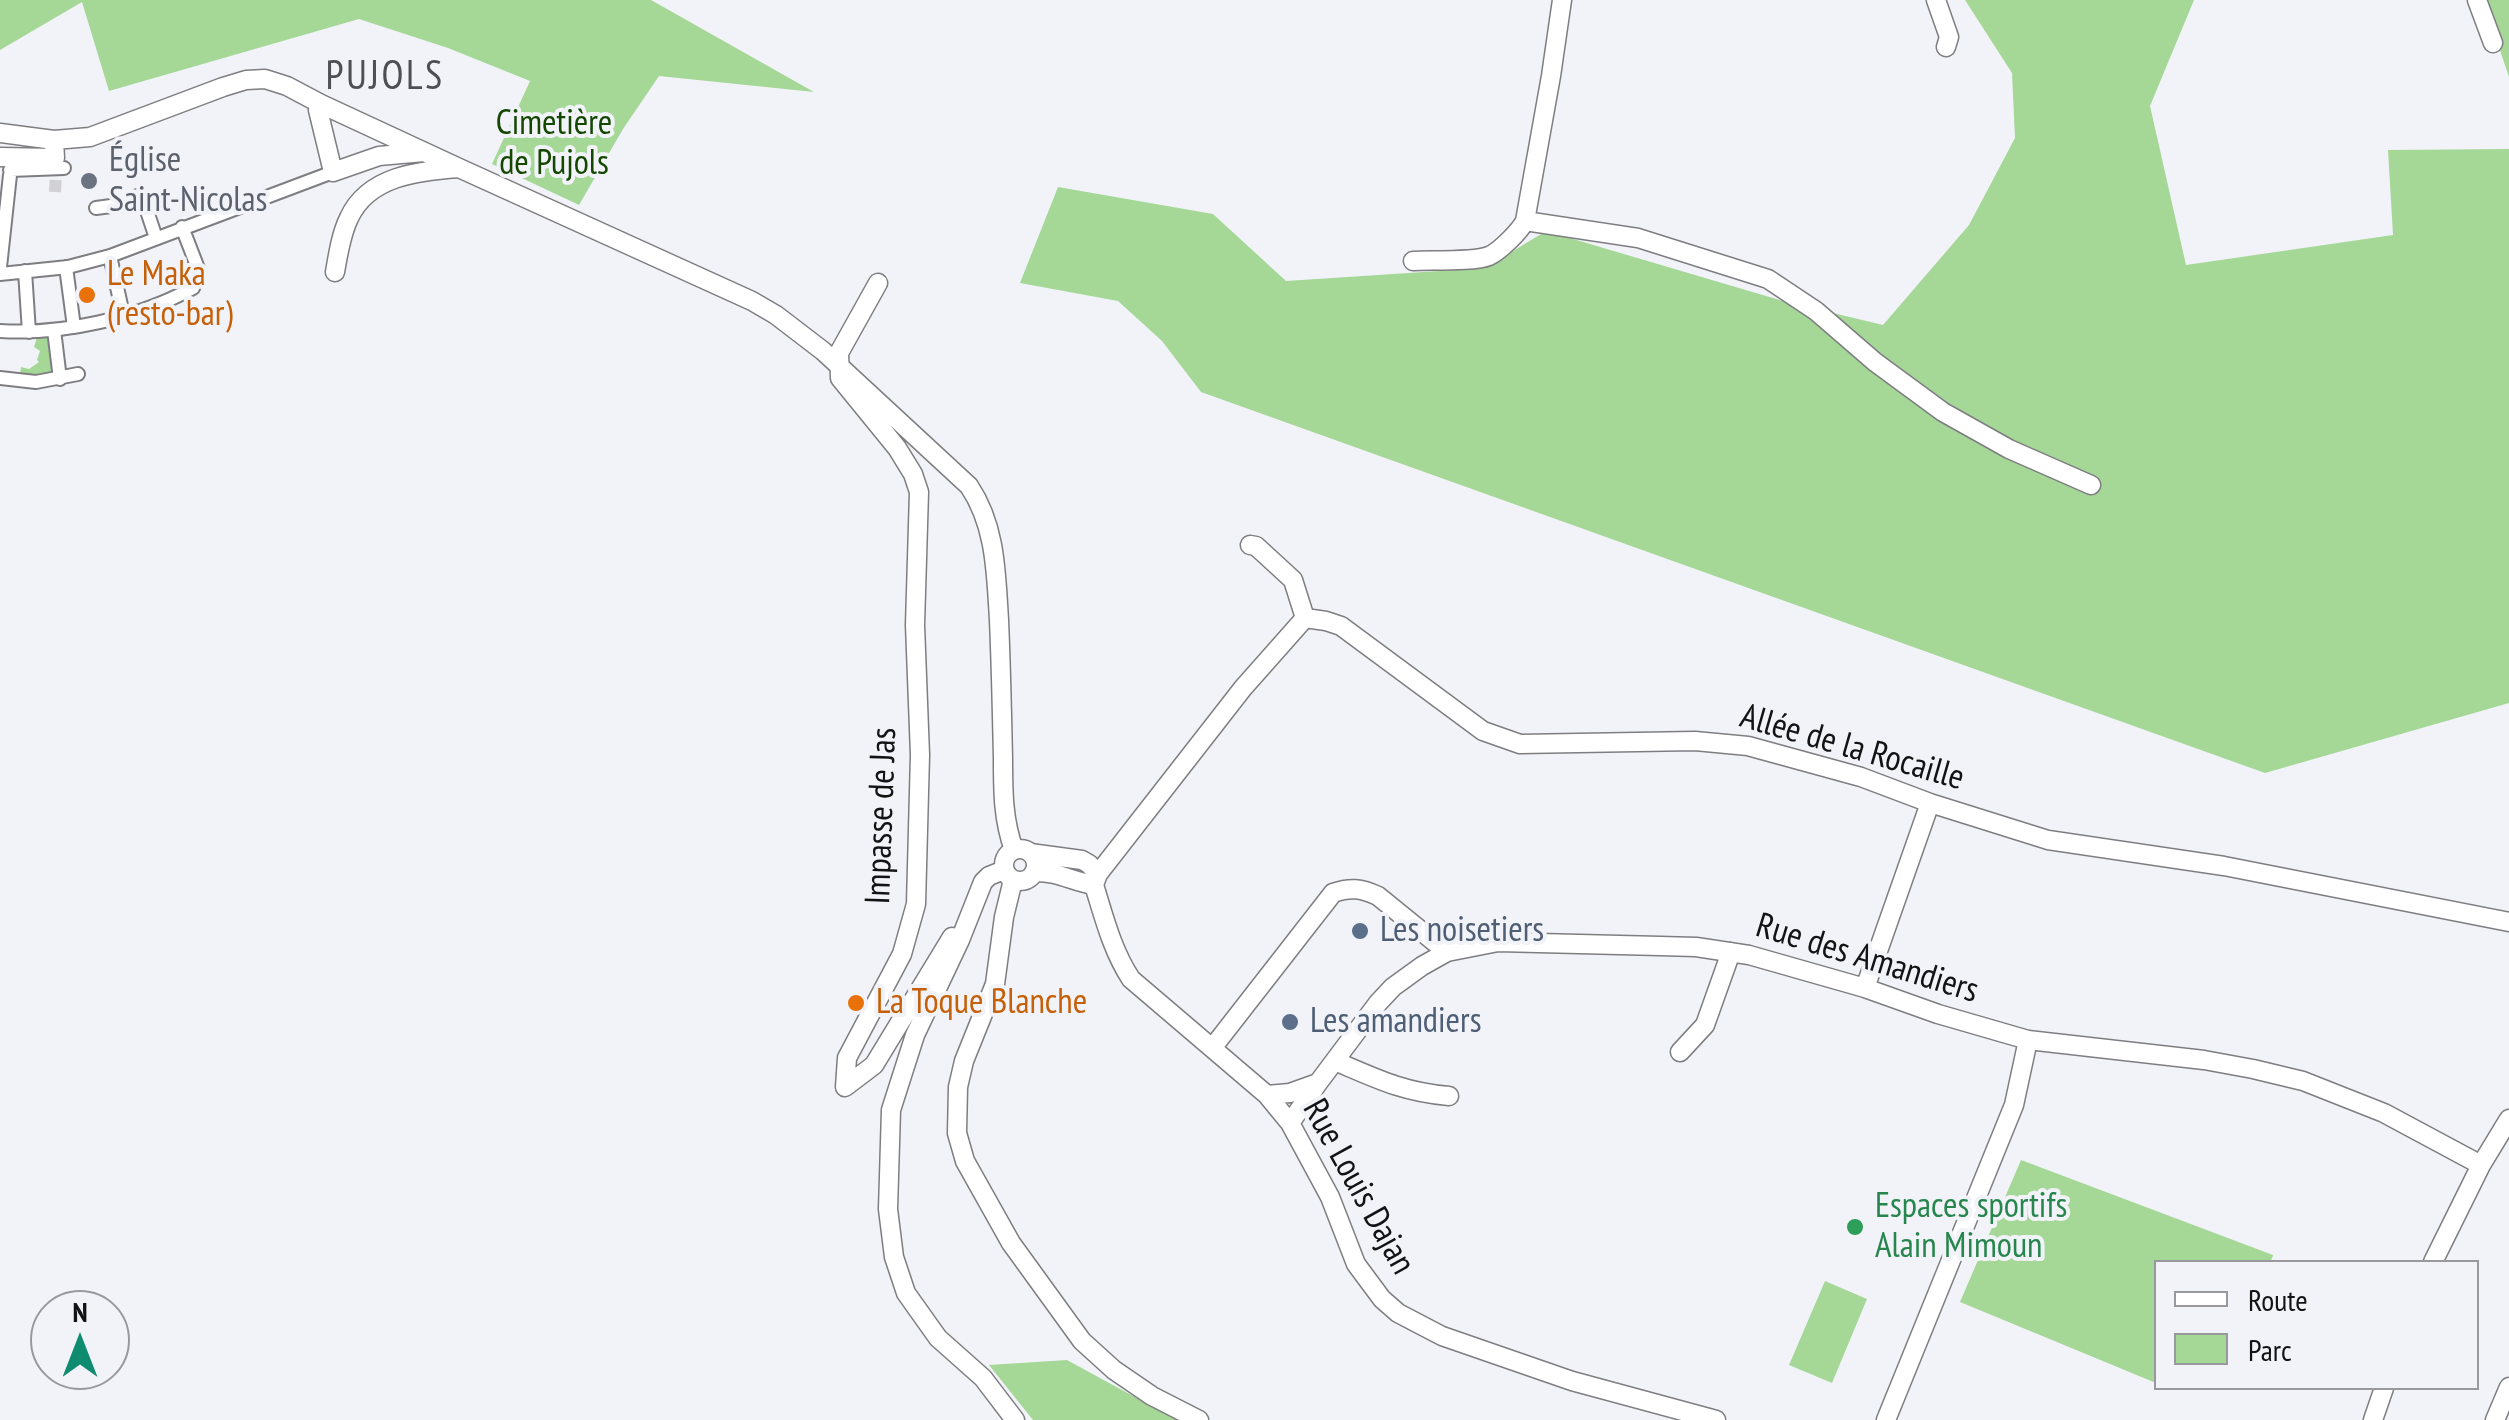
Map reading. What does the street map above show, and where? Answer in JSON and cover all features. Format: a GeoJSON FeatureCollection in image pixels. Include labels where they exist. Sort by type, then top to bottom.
{"type":"FeatureCollection","features":[{"type":"Feature","properties":{"kind":"street"},"geometry":{"type":"LineString","coordinates":[[1413,260],[1490,256],[1520,230],[1525,221],[1552,76],[1562,0]]}},
{"type":"Feature","properties":{"kind":"street"},"geometry":{"type":"LineString","coordinates":[[1936,0],[1949,37],[1946,47]]}},
{"type":"Feature","properties":{"kind":"street"},"geometry":{"type":"LineString","coordinates":[[2477,0],[2493,42]]}},
{"type":"Feature","properties":{"kind":"street"},"geometry":{"type":"LineString","coordinates":[[425,152],[379,156],[108,256],[66,267],[0,270],[7,167],[55,161],[90,137],[246,80],[264,79],[287,86],[752,301],[823,351],[969,486],[988,528],[995,556],[1004,815],[1022,852],[1036,862],[1028,880],[1009,875],[989,876],[984,882],[915,1035],[891,1110],[888,1209],[894,1256],[906,1293],[938,1338],[983,1378],[1015,1420]]}},
{"type":"Feature","properties":{"kind":"street"},"geometry":{"type":"LineString","coordinates":[[321,104],[318,110],[333,172]]}},
{"type":"Feature","properties":{"kind":"street"},"geometry":{"type":"LineString","coordinates":[[0,133],[55,161]]}},
{"type":"Feature","properties":{"kind":"street"},"geometry":{"type":"LineString","coordinates":[[335,272],[349,216],[372,188],[414,172],[459,168]]}},
{"type":"Feature","properties":{"kind":"street"},"geometry":{"type":"LineString","coordinates":[[96,208],[126,204],[137,196],[142,199],[156,238]]}},
{"type":"Feature","properties":{"kind":"street"},"geometry":{"type":"LineString","coordinates":[[1525,221],[1638,238],[1768,279],[1816,311],[1875,362],[1943,412],[2009,449],[2091,485]]}},
{"type":"Feature","properties":{"kind":"street"},"geometry":{"type":"LineString","coordinates":[[0,332],[74,326],[172,299],[193,288],[199,271],[182,227]]}},
{"type":"Feature","properties":{"kind":"street"},"geometry":{"type":"LineString","coordinates":[[108,256],[123,314]]}},
{"type":"Feature","properties":{"kind":"street"},"geometry":{"type":"LineString","coordinates":[[66,267],[74,326]]}},
{"type":"Feature","properties":{"kind":"street"},"geometry":{"type":"LineString","coordinates":[[25,271],[29,332]]}},
{"type":"Feature","properties":{"kind":"street"},"geometry":{"type":"LineString","coordinates":[[841,368],[839,353],[878,283]]}},
{"type":"Feature","properties":{"kind":"street"},"geometry":{"type":"LineString","coordinates":[[54,330],[60,378]]}},
{"type":"Feature","properties":{"kind":"street","name":"Impasse de Jas"},"geometry":{"type":"LineString","coordinates":[[841,368],[840,378],[897,448],[919,492],[915,624],[920,755],[916,904],[902,954],[847,1058],[845,1087],[874,1065],[952,937],[960,940]]}},
{"type":"Feature","properties":{"kind":"street"},"geometry":{"type":"LineString","coordinates":[[0,378],[36,382],[78,374]]}},
{"type":"Feature","properties":{"kind":"street"},"geometry":{"type":"LineString","coordinates":[[1034,872],[1058,874],[1081,883],[1096,879],[1243,688],[1305,618],[1293,580],[1256,546],[1250,545]]}},
{"type":"Feature","properties":{"kind":"street","name":"Allée de la Rocaille"},"geometry":{"type":"LineString","coordinates":[[1305,618],[1342,626],[1483,731],[1504,740],[1520,744],[1695,741],[1748,746],[1861,777],[2048,840],[2224,866],[2509,922]]}},
{"type":"Feature","properties":{"kind":"street"},"geometry":{"type":"LineString","coordinates":[[1865,988],[1930,803]]}},
{"type":"Feature","properties":{"kind":"street"},"geometry":{"type":"LineString","coordinates":[[1096,879],[1090,864],[1082,860],[1022,852],[1006,856],[1009,875],[995,984],[964,1061],[958,1087],[956,1133],[965,1161],[1011,1243],[1082,1341],[1114,1370],[1152,1396],[1199,1420]]}},
{"type":"Feature","properties":{"kind":"street","name":"Rue Louis Dajan"},"geometry":{"type":"LineString","coordinates":[[1096,879],[1107,928],[1131,979],[1267,1095],[1290,1123],[1330,1197],[1356,1264],[1382,1299],[1398,1313],[1442,1336],[1554,1374],[1716,1420]]}},
{"type":"Feature","properties":{"kind":"street"},"geometry":{"type":"LineString","coordinates":[[1213,1047],[1333,894],[1348,888],[1378,896],[1447,952]]}},
{"type":"Feature","properties":{"kind":"street","name":"Rue des Amandiers"},"geometry":{"type":"LineString","coordinates":[[1290,1123],[1393,986],[1447,952],[1498,942],[1696,947],[1731,952],[1865,988],[2028,1040],[2204,1060],[2302,1081],[2384,1113],[2481,1165]]}},
{"type":"Feature","properties":{"kind":"street"},"geometry":{"type":"LineString","coordinates":[[1680,1052],[1705,1025],[1731,952]]}},
{"type":"Feature","properties":{"kind":"street"},"geometry":{"type":"LineString","coordinates":[[1886,1420],[2014,1105],[2028,1040]]}},
{"type":"Feature","properties":{"kind":"street"},"geometry":{"type":"LineString","coordinates":[[1335,1062],[1417,1094],[1448,1096]]}},
{"type":"Feature","properties":{"kind":"street"},"geometry":{"type":"LineString","coordinates":[[1267,1095],[1290,1093],[1318,1082]]}},
{"type":"Feature","properties":{"kind":"street"},"geometry":{"type":"LineString","coordinates":[[2434,1260],[2481,1165],[2509,1119]]}},
{"type":"Feature","properties":{"kind":"street"},"geometry":{"type":"LineString","coordinates":[[2496,1420],[2509,1387]]}},
{"type":"Feature","properties":{"kind":"street"},"geometry":{"type":"LineString","coordinates":[[2373,1420],[2383,1390]]}},
{"type":"Feature","properties":{"kind":"green space","name":"Cimetière de Pujols"},"geometry":{"type":"Polygon","coordinates":[[[0,0],[651,0],[814,92],[659,76],[579,205],[492,164],[530,81],[448,48],[359,19],[109,91],[82,2],[0,50],[0,0]]]}},
{"type":"Feature","properties":{"kind":"green space"},"geometry":{"type":"Polygon","coordinates":[[[1965,0],[2194,0],[2150,106],[2186,265],[2393,235],[2388,150],[2509,149],[2509,703],[2265,773],[1201,392],[1162,341],[1118,301],[1020,283],[1058,187],[1213,214],[1286,281],[1485,268],[1546,231],[1783,301],[1883,325],[1969,225],[2015,138],[2012,73],[1965,0]]]}},
{"type":"Feature","properties":{"kind":"green space"},"geometry":{"type":"Polygon","coordinates":[[[2483,0],[2509,0],[2509,77],[2483,0]]]}},
{"type":"Feature","properties":{"kind":"green space"},"geometry":{"type":"Polygon","coordinates":[[[52,334],[58,377],[20,375],[21,367],[29,369],[39,362],[40,351],[34,347],[37,337],[52,334]]]}},
{"type":"Feature","properties":{"kind":"green space"},"geometry":{"type":"Polygon","coordinates":[[[2021,1160],[2273,1255],[2271,1260],[2154,1260],[2154,1382],[1960,1302],[2021,1160]]]}},
{"type":"Feature","properties":{"kind":"green space"},"geometry":{"type":"Polygon","coordinates":[[[1825,1281],[1867,1299],[1832,1383],[1789,1365],[1825,1281]]]}},
{"type":"Feature","properties":{"kind":"green space"},"geometry":{"type":"Polygon","coordinates":[[[1067,1360],[1177,1420],[1033,1420],[989,1365],[1067,1360]]]}},
{"type":"Feature","properties":{"kind":"tunnel"},"geometry":{"type":"LineString","coordinates":[[55,192],[56,174]]}},
{"type":"Feature","properties":{"kind":"place","name":"Église Saint-Nicolas"},"geometry":{"type":"Point","coordinates":[89,181]}},
{"type":"Feature","properties":{"kind":"place","name":"Le Maka (resto-bar)"},"geometry":{"type":"Point","coordinates":[87,295]}},
{"type":"Feature","properties":{"kind":"place","name":"Les noisetiers"},"geometry":{"type":"Point","coordinates":[1360,931]}},
{"type":"Feature","properties":{"kind":"place","name":"La Toque Blanche"},"geometry":{"type":"Point","coordinates":[856,1003]}},
{"type":"Feature","properties":{"kind":"place","name":"Les amandiers"},"geometry":{"type":"Point","coordinates":[1290,1022]}},
{"type":"Feature","properties":{"kind":"place","name":"Espaces sportifs Alain Mimoun"},"geometry":{"type":"Point","coordinates":[1855,1227]}},
{"type":"Feature","properties":{"kind":"district","name":"PUJOLS"},"geometry":{"type":"Point","coordinates":[385,78]}}]}
